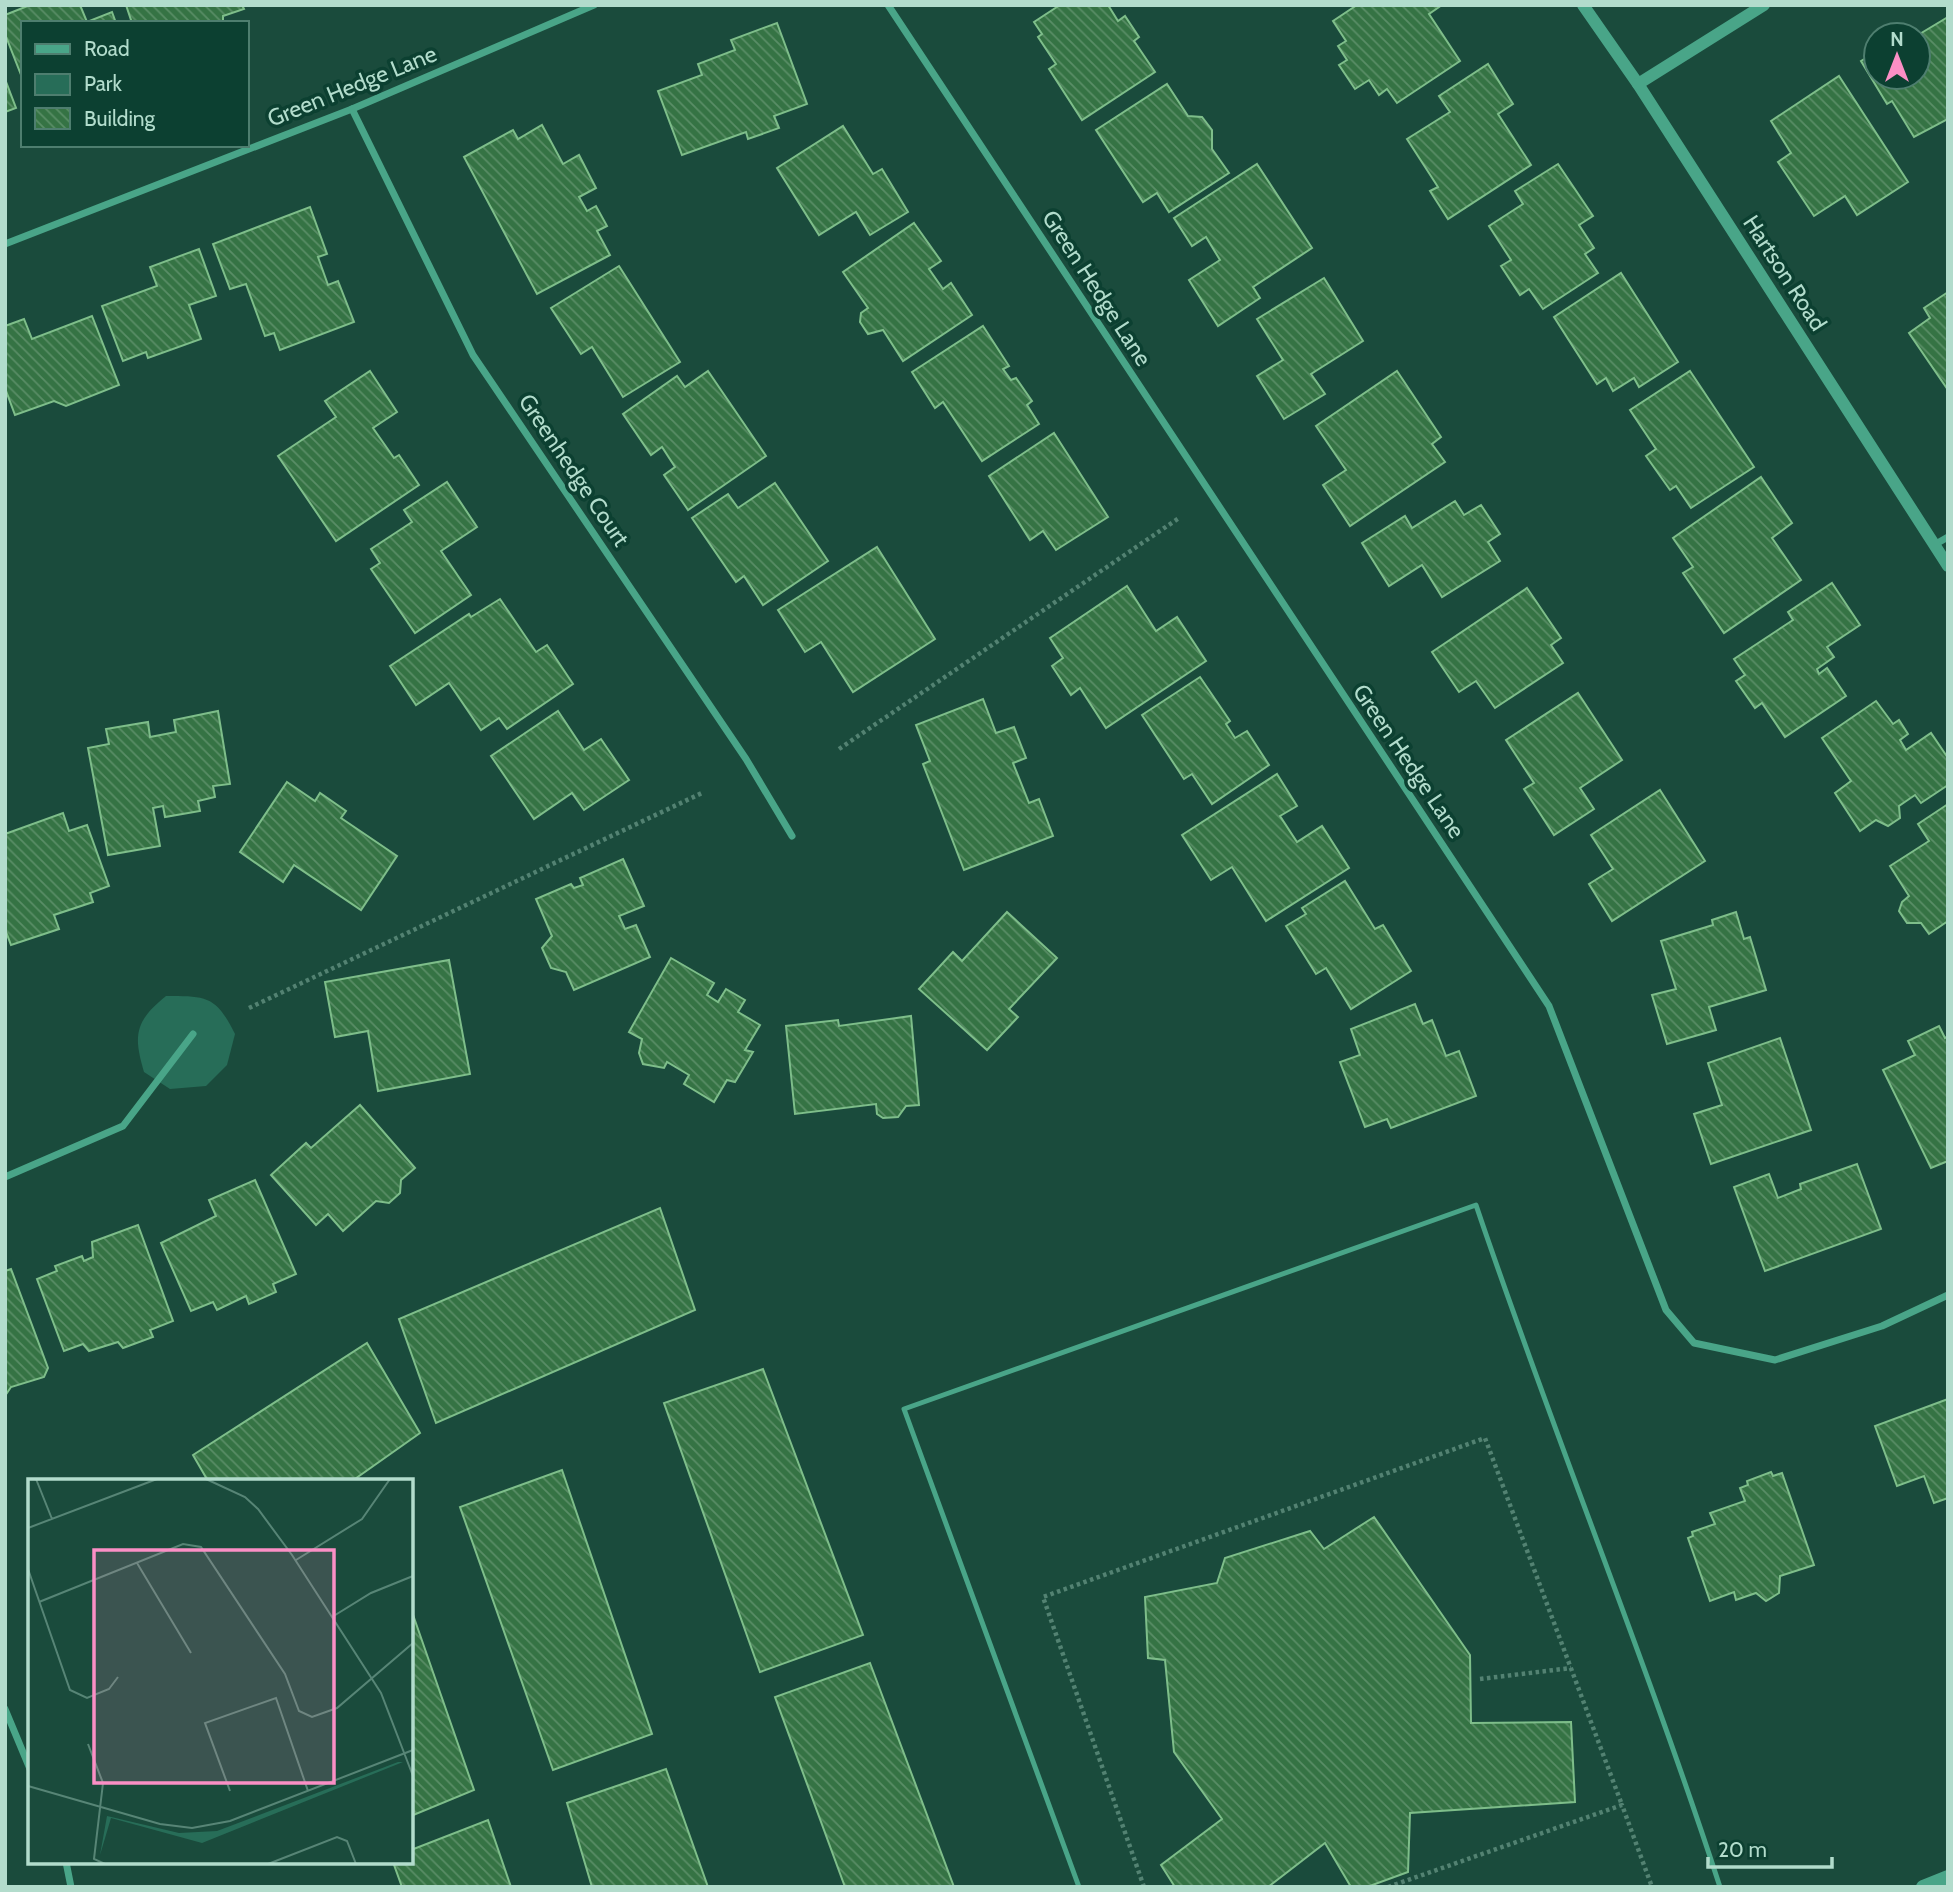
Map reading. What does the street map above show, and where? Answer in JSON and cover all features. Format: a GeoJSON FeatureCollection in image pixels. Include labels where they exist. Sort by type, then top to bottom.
{"type":"FeatureCollection","features":[{"type":"Feature","properties":{"kind":"main road"},"geometry":{"type":"LineString","coordinates":[[1923,1887],[1948,1877]]}},
{"type":"Feature","properties":{"kind":"street","name":"Green Hedge Lane"},"geometry":{"type":"LineString","coordinates":[[5,244],[352,109],[594,5]]}},
{"type":"Feature","properties":{"kind":"street","name":"Green Hedge Lane"},"geometry":{"type":"LineString","coordinates":[[888,5],[1549,1006],[1666,1310],[1694,1343],[1775,1360],[1882,1325],[1948,1295]]}},
{"type":"Feature","properties":{"kind":"street","name":"Hartson Road"},"geometry":{"type":"LineString","coordinates":[[1583,5],[1639,85],[1948,566]]}},
{"type":"Feature","properties":{"kind":"street"},"geometry":{"type":"LineString","coordinates":[[1639,85],[1764,5]]}},
{"type":"Feature","properties":{"kind":"street","name":"Greenhedge Court"},"geometry":{"type":"LineString","coordinates":[[352,109],[473,355],[746,759],[792,836]]}},
{"type":"Feature","properties":{"kind":"street"},"geometry":{"type":"LineString","coordinates":[[1934,545],[1948,537]]}},
{"type":"Feature","properties":{"kind":"street"},"geometry":{"type":"LineString","coordinates":[[5,1177],[123,1126],[193,1034]]}},
{"type":"Feature","properties":{"kind":"street"},"geometry":{"type":"LineString","coordinates":[[5,1709],[28,1764]]}},
{"type":"Feature","properties":{"kind":"street"},"geometry":{"type":"LineString","coordinates":[[66,1864],[71,1887]]}},
{"type":"Feature","properties":{"kind":"lane"},"geometry":{"type":"LineString","coordinates":[[1079,1887],[904,1409],[1476,1205],[1526,1351],[1687,1784],[1720,1887]]}},
{"type":"Feature","properties":{"kind":"path"},"geometry":{"type":"LineString","coordinates":[[839,750],[1179,518]]}},
{"type":"Feature","properties":{"kind":"path"},"geometry":{"type":"LineString","coordinates":[[249,1008],[704,792]]}},
{"type":"Feature","properties":{"kind":"path"},"geometry":{"type":"LineString","coordinates":[[1144,1887],[1043,1597],[1485,1438],[1652,1887]]}},
{"type":"Feature","properties":{"kind":"path"},"geometry":{"type":"LineString","coordinates":[[1480,1679],[1571,1668]]}},
{"type":"Feature","properties":{"kind":"path"},"geometry":{"type":"LineString","coordinates":[[1388,1887],[1622,1805]]}},
{"type":"Feature","properties":{"kind":"green space"},"geometry":{"type":"Polygon","coordinates":[[[166,996],[209,1001],[222,1012],[235,1034],[227,1065],[206,1086],[170,1089],[144,1072],[138,1048],[139,1030],[148,1013],[166,996]]]}},
{"type":"Feature","properties":{"kind":"building"},"geometry":{"type":"Polygon","coordinates":[[[30,5],[80,5],[87,21],[21,21],[21,75],[5,34],[5,15],[30,5]]]}},
{"type":"Feature","properties":{"kind":"building"},"geometry":{"type":"Polygon","coordinates":[[[126,5],[242,5],[244,9],[223,16],[223,21],[131,21],[126,5]]]}},
{"type":"Feature","properties":{"kind":"building"},"geometry":{"type":"Polygon","coordinates":[[[1060,5],[1108,5],[1118,21],[1125,16],[1139,37],[1134,41],[1155,72],[1082,120],[1049,69],[1056,64],[1038,37],[1042,34],[1034,22],[1060,5]]]}},
{"type":"Feature","properties":{"kind":"building"},"geometry":{"type":"Polygon","coordinates":[[[1357,5],[1442,5],[1429,14],[1460,61],[1397,103],[1387,89],[1379,95],[1369,80],[1355,89],[1339,65],[1347,60],[1338,46],[1346,41],[1333,21],[1357,5]]]}},
{"type":"Feature","properties":{"kind":"building"},"geometry":{"type":"Polygon","coordinates":[[[112,12],[115,21],[90,21],[112,12]]]}},
{"type":"Feature","properties":{"kind":"building"},"geometry":{"type":"Polygon","coordinates":[[[1948,17],[1948,119],[1914,137],[1892,101],[1887,104],[1879,91],[1932,91],[1932,27],[1948,17]]]}},
{"type":"Feature","properties":{"kind":"building"},"geometry":{"type":"Polygon","coordinates":[[[777,23],[807,104],[774,116],[779,128],[748,139],[746,132],[682,155],[658,91],[702,75],[698,64],[735,50],[731,40],[777,23]]]}},
{"type":"Feature","properties":{"kind":"building"},"geometry":{"type":"Polygon","coordinates":[[[1488,64],[1513,104],[1498,114],[1531,165],[1448,219],[1430,191],[1438,187],[1407,139],[1450,112],[1439,96],[1488,64]]]}},
{"type":"Feature","properties":{"kind":"building"},"geometry":{"type":"Polygon","coordinates":[[[1839,76],[1908,182],[1857,215],[1845,196],[1814,216],[1778,162],[1791,153],[1771,121],[1839,76]]]}},
{"type":"Feature","properties":{"kind":"building"},"geometry":{"type":"Polygon","coordinates":[[[5,79],[16,108],[5,112],[5,79]]]}},
{"type":"Feature","properties":{"kind":"building"},"geometry":{"type":"Polygon","coordinates":[[[1167,84],[1188,116],[1202,117],[1212,130],[1212,149],[1229,173],[1169,212],[1157,193],[1143,202],[1096,130],[1167,84]]]}},
{"type":"Feature","properties":{"kind":"building"},"geometry":{"type":"Polygon","coordinates":[[[542,125],[563,164],[579,155],[596,188],[579,197],[587,211],[596,206],[607,226],[597,231],[610,255],[537,294],[464,157],[513,130],[518,139],[542,125]]]}},
{"type":"Feature","properties":{"kind":"building"},"geometry":{"type":"Polygon","coordinates":[[[843,126],[873,174],[882,169],[908,212],[870,235],[856,212],[819,235],[777,168],[843,126]]]}},
{"type":"Feature","properties":{"kind":"building"},"geometry":{"type":"Polygon","coordinates":[[[1257,164],[1312,248],[1253,287],[1260,298],[1218,326],[1189,280],[1220,260],[1206,237],[1192,246],[1174,218],[1257,164]]]}},
{"type":"Feature","properties":{"kind":"building"},"geometry":{"type":"Polygon","coordinates":[[[1558,164],[1593,216],[1579,225],[1594,248],[1585,254],[1598,273],[1543,309],[1529,289],[1520,295],[1501,266],[1511,260],[1489,226],[1523,204],[1515,191],[1558,164]]]}},
{"type":"Feature","properties":{"kind":"building"},"geometry":{"type":"Polygon","coordinates":[[[310,207],[327,254],[318,257],[328,285],[338,281],[354,322],[280,350],[274,333],[265,336],[246,284],[230,289],[213,244],[310,207]]]}},
{"type":"Feature","properties":{"kind":"building"},"geometry":{"type":"Polygon","coordinates":[[[914,223],[941,261],[929,269],[943,289],[951,283],[972,315],[903,361],[883,330],[868,334],[860,322],[861,313],[868,308],[843,272],[914,223]]]}},
{"type":"Feature","properties":{"kind":"building"},"geometry":{"type":"Polygon","coordinates":[[[199,249],[216,296],[189,305],[201,339],[148,358],[146,352],[123,361],[102,306],[157,286],[150,267],[199,249]]]}},
{"type":"Feature","properties":{"kind":"building"},"geometry":{"type":"Polygon","coordinates":[[[619,266],[680,362],[623,397],[592,347],[581,354],[551,308],[619,266]]]}},
{"type":"Feature","properties":{"kind":"building"},"geometry":{"type":"Polygon","coordinates":[[[1621,273],[1678,362],[1639,387],[1634,378],[1613,391],[1606,378],[1597,384],[1554,317],[1621,273]]]}},
{"type":"Feature","properties":{"kind":"building"},"geometry":{"type":"Polygon","coordinates":[[[1324,278],[1363,341],[1311,374],[1325,394],[1284,419],[1257,376],[1283,360],[1257,319],[1324,278]]]}},
{"type":"Feature","properties":{"kind":"building"},"geometry":{"type":"Polygon","coordinates":[[[1948,292],[1948,390],[1909,333],[1930,318],[1924,308],[1948,292]]]}},
{"type":"Feature","properties":{"kind":"building"},"geometry":{"type":"Polygon","coordinates":[[[92,316],[119,385],[66,406],[54,401],[15,415],[5,388],[5,326],[24,319],[32,339],[92,316]]]}},
{"type":"Feature","properties":{"kind":"building"},"geometry":{"type":"Polygon","coordinates":[[[983,326],[1009,366],[1003,369],[1011,380],[1016,378],[1032,401],[1027,405],[1039,424],[982,461],[943,402],[935,408],[912,372],[983,326]]]}},
{"type":"Feature","properties":{"kind":"building"},"geometry":{"type":"Polygon","coordinates":[[[370,371],[397,412],[373,428],[394,458],[399,455],[419,485],[336,541],[278,456],[336,417],[325,401],[370,371]]]}},
{"type":"Feature","properties":{"kind":"building"},"geometry":{"type":"Polygon","coordinates":[[[708,371],[766,456],[688,510],[664,475],[675,467],[662,447],[651,455],[623,414],[677,376],[685,387],[708,371]]]}},
{"type":"Feature","properties":{"kind":"building"},"geometry":{"type":"Polygon","coordinates":[[[1397,371],[1441,437],[1432,444],[1445,462],[1350,526],[1323,485],[1346,470],[1316,426],[1397,371]]]}},
{"type":"Feature","properties":{"kind":"building"},"geometry":{"type":"Polygon","coordinates":[[[1690,371],[1754,467],[1691,508],[1676,486],[1670,490],[1646,456],[1656,449],[1630,410],[1690,371]]]}},
{"type":"Feature","properties":{"kind":"building"},"geometry":{"type":"Polygon","coordinates":[[[1054,433],[1108,517],[1056,550],[1043,531],[1030,540],[989,476],[1054,433]]]}},
{"type":"Feature","properties":{"kind":"building"},"geometry":{"type":"Polygon","coordinates":[[[1761,477],[1792,523],[1772,538],[1801,580],[1724,633],[1683,573],[1693,567],[1673,538],[1761,477]]]}},
{"type":"Feature","properties":{"kind":"building"},"geometry":{"type":"Polygon","coordinates":[[[447,482],[477,527],[441,551],[471,595],[415,633],[371,569],[380,563],[371,549],[412,522],[404,510],[447,482]]]}},
{"type":"Feature","properties":{"kind":"building"},"geometry":{"type":"Polygon","coordinates":[[[775,483],[828,561],[763,605],[744,576],[736,582],[692,518],[728,494],[738,508],[775,483]]]}},
{"type":"Feature","properties":{"kind":"building"},"geometry":{"type":"Polygon","coordinates":[[[1455,501],[1464,515],[1481,505],[1500,534],[1488,542],[1500,561],[1442,597],[1422,565],[1389,586],[1362,543],[1405,516],[1412,528],[1455,501]]]}},
{"type":"Feature","properties":{"kind":"building"},"geometry":{"type":"Polygon","coordinates":[[[877,547],[935,639],[853,692],[821,642],[805,652],[778,610],[877,547]]]}},
{"type":"Feature","properties":{"kind":"building"},"geometry":{"type":"Polygon","coordinates":[[[1832,583],[1860,625],[1827,647],[1834,657],[1817,669],[1819,674],[1827,668],[1846,696],[1785,737],[1762,703],[1755,708],[1736,681],[1745,675],[1734,659],[1793,620],[1788,612],[1832,583]]]}},
{"type":"Feature","properties":{"kind":"building"},"geometry":{"type":"Polygon","coordinates":[[[1127,586],[1156,631],[1177,617],[1206,661],[1106,728],[1080,688],[1071,695],[1052,666],[1063,658],[1050,638],[1127,586]]]}},
{"type":"Feature","properties":{"kind":"building"},"geometry":{"type":"Polygon","coordinates":[[[1527,588],[1561,638],[1551,645],[1563,663],[1495,708],[1476,681],[1459,692],[1432,652],[1527,588]]]}},
{"type":"Feature","properties":{"kind":"building"},"geometry":{"type":"Polygon","coordinates":[[[500,599],[536,652],[547,645],[573,684],[507,729],[499,718],[481,730],[449,683],[416,705],[390,666],[469,614],[471,617],[500,599]]]}},
{"type":"Feature","properties":{"kind":"building"},"geometry":{"type":"Polygon","coordinates":[[[1200,677],[1230,721],[1226,724],[1235,738],[1247,731],[1269,765],[1212,804],[1192,774],[1184,779],[1142,715],[1200,677]]]}},
{"type":"Feature","properties":{"kind":"building"},"geometry":{"type":"Polygon","coordinates":[[[1578,693],[1622,760],[1580,788],[1594,809],[1554,835],[1524,789],[1534,783],[1506,740],[1578,693]]]}},
{"type":"Feature","properties":{"kind":"building"},"geometry":{"type":"Polygon","coordinates":[[[983,699],[996,733],[1014,727],[1026,758],[1013,763],[1029,803],[1039,799],[1053,836],[964,870],[923,764],[930,761],[916,725],[983,699]]]}},
{"type":"Feature","properties":{"kind":"building"},"geometry":{"type":"Polygon","coordinates":[[[1876,701],[1893,724],[1899,720],[1908,734],[1900,740],[1906,750],[1931,733],[1948,758],[1948,785],[1921,803],[1915,795],[1899,806],[1900,818],[1888,826],[1876,820],[1860,831],[1835,793],[1851,781],[1822,738],[1876,701]]]}},
{"type":"Feature","properties":{"kind":"building"},"geometry":{"type":"Polygon","coordinates":[[[218,711],[230,784],[213,786],[215,797],[198,801],[200,811],[165,817],[163,806],[153,808],[160,846],[108,855],[88,748],[109,744],[106,729],[148,722],[150,737],[176,732],[174,720],[218,711]]]}},
{"type":"Feature","properties":{"kind":"building"},"geometry":{"type":"Polygon","coordinates":[[[558,711],[584,750],[601,739],[629,780],[584,810],[572,793],[534,819],[491,756],[558,711]]]}},
{"type":"Feature","properties":{"kind":"building"},"geometry":{"type":"Polygon","coordinates":[[[1277,774],[1297,806],[1280,816],[1297,842],[1322,826],[1349,868],[1266,921],[1232,867],[1211,880],[1182,835],[1277,774]]]}},
{"type":"Feature","properties":{"kind":"building"},"geometry":{"type":"Polygon","coordinates":[[[287,782],[315,801],[320,793],[346,811],[341,818],[397,856],[361,910],[294,865],[283,882],[240,852],[287,782]]]}},
{"type":"Feature","properties":{"kind":"building"},"geometry":{"type":"Polygon","coordinates":[[[1660,790],[1705,861],[1612,921],[1589,884],[1613,869],[1591,835],[1660,790]]]}},
{"type":"Feature","properties":{"kind":"building"},"geometry":{"type":"Polygon","coordinates":[[[1948,804],[1948,921],[1929,934],[1921,923],[1907,923],[1899,911],[1902,902],[1909,896],[1890,866],[1929,841],[1918,824],[1948,804]]]}},
{"type":"Feature","properties":{"kind":"building"},"geometry":{"type":"Polygon","coordinates":[[[63,813],[69,831],[87,825],[109,886],[90,893],[93,902],[54,915],[59,929],[11,945],[5,929],[5,834],[63,813]]]}},
{"type":"Feature","properties":{"kind":"building"},"geometry":{"type":"Polygon","coordinates":[[[623,859],[644,906],[619,916],[625,929],[636,925],[650,957],[574,990],[566,972],[551,968],[542,948],[552,936],[536,899],[571,884],[574,888],[583,885],[580,878],[623,859]]]}},
{"type":"Feature","properties":{"kind":"building"},"geometry":{"type":"Polygon","coordinates":[[[1345,881],[1375,929],[1383,925],[1411,971],[1351,1009],[1326,968],[1316,974],[1286,926],[1306,914],[1302,908],[1345,881]]]}},
{"type":"Feature","properties":{"kind":"building"},"geometry":{"type":"Polygon","coordinates":[[[1007,912],[1057,958],[1009,1009],[1018,1017],[987,1050],[919,989],[953,952],[962,961],[1007,912]]]}},
{"type":"Feature","properties":{"kind":"building"},"geometry":{"type":"Polygon","coordinates":[[[1736,912],[1744,939],[1750,937],[1766,990],[1709,1007],[1716,1030],[1667,1044],[1652,995],[1676,989],[1661,941],[1713,925],[1712,920],[1736,912]]]}},
{"type":"Feature","properties":{"kind":"building"},"geometry":{"type":"Polygon","coordinates":[[[671,958],[714,983],[707,995],[718,1002],[726,989],[745,1000],[738,1012],[760,1025],[745,1050],[753,1052],[735,1082],[727,1080],[714,1102],[684,1084],[689,1075],[667,1062],[664,1068],[643,1064],[639,1053],[642,1039],[629,1032],[671,958]]]}},
{"type":"Feature","properties":{"kind":"building"},"geometry":{"type":"Polygon","coordinates":[[[449,960],[470,1074],[378,1091],[368,1031],[335,1037],[325,982],[449,960]]]}},
{"type":"Feature","properties":{"kind":"building"},"geometry":{"type":"Polygon","coordinates":[[[1415,1004],[1423,1024],[1432,1020],[1446,1056],[1459,1051],[1476,1096],[1391,1128],[1387,1119],[1365,1127],[1340,1062],[1360,1055],[1351,1029],[1415,1004]]]}},
{"type":"Feature","properties":{"kind":"building"},"geometry":{"type":"Polygon","coordinates":[[[911,1016],[919,1105],[906,1106],[898,1117],[883,1118],[877,1114],[876,1104],[795,1114],[786,1026],[838,1020],[839,1026],[911,1016]]]}},
{"type":"Feature","properties":{"kind":"building"},"geometry":{"type":"Polygon","coordinates":[[[1939,1026],[1945,1038],[1948,1036],[1948,1161],[1931,1168],[1883,1070],[1915,1055],[1908,1041],[1939,1026]]]}},
{"type":"Feature","properties":{"kind":"building"},"geometry":{"type":"Polygon","coordinates":[[[1780,1038],[1811,1130],[1711,1164],[1694,1114],[1722,1105],[1708,1063],[1780,1038]]]}},
{"type":"Feature","properties":{"kind":"building"},"geometry":{"type":"Polygon","coordinates":[[[360,1105],[415,1168],[401,1180],[400,1193],[389,1203],[376,1201],[343,1231],[328,1214],[316,1225],[271,1175],[306,1143],[311,1148],[360,1105]]]}},
{"type":"Feature","properties":{"kind":"building"},"geometry":{"type":"Polygon","coordinates":[[[1857,1164],[1881,1229],[1765,1271],[1734,1187],[1769,1174],[1778,1198],[1801,1189],[1800,1184],[1857,1164]]]}},
{"type":"Feature","properties":{"kind":"building"},"geometry":{"type":"Polygon","coordinates":[[[255,1180],[296,1274],[273,1284],[276,1292],[249,1304],[246,1296],[217,1310],[213,1302],[191,1311],[161,1243],[216,1216],[209,1200],[255,1180]]]}},
{"type":"Feature","properties":{"kind":"building"},"geometry":{"type":"Polygon","coordinates":[[[660,1208],[695,1310],[436,1423],[399,1319],[660,1208]]]}},
{"type":"Feature","properties":{"kind":"building"},"geometry":{"type":"Polygon","coordinates":[[[138,1225],[173,1321],[150,1330],[153,1337],[123,1348],[118,1342],[89,1351],[83,1344],[64,1351],[37,1279],[57,1271],[55,1266],[82,1256],[84,1261],[93,1257],[92,1242],[138,1225]]]}},
{"type":"Feature","properties":{"kind":"building"},"geometry":{"type":"Polygon","coordinates":[[[11,1269],[48,1368],[44,1377],[11,1387],[5,1396],[5,1271],[11,1269]]]}},
{"type":"Feature","properties":{"kind":"building"},"geometry":{"type":"Polygon","coordinates":[[[367,1343],[420,1433],[355,1479],[207,1479],[193,1455],[367,1343]]]}},
{"type":"Feature","properties":{"kind":"building"},"geometry":{"type":"Polygon","coordinates":[[[763,1369],[863,1635],[760,1672],[664,1403],[763,1369]]]}},
{"type":"Feature","properties":{"kind":"building"},"geometry":{"type":"Polygon","coordinates":[[[1948,1399],[1948,1498],[1934,1503],[1924,1476],[1897,1486],[1875,1426],[1948,1399]]]}},
{"type":"Feature","properties":{"kind":"building"},"geometry":{"type":"Polygon","coordinates":[[[562,1470],[652,1734],[553,1770],[460,1507],[562,1470]]]}},
{"type":"Feature","properties":{"kind":"building"},"geometry":{"type":"Polygon","coordinates":[[[1771,1472],[1773,1476],[1782,1473],[1814,1565],[1780,1576],[1779,1593],[1766,1601],[1756,1593],[1736,1600],[1734,1592],[1710,1601],[1688,1538],[1693,1536],[1692,1532],[1715,1524],[1710,1513],[1745,1501],[1740,1488],[1748,1485],[1747,1481],[1771,1472]]]}},
{"type":"Feature","properties":{"kind":"building"},"geometry":{"type":"Polygon","coordinates":[[[1374,1517],[1470,1655],[1471,1723],[1571,1722],[1575,1802],[1410,1813],[1408,1872],[1367,1887],[1351,1887],[1325,1843],[1268,1887],[1175,1887],[1161,1865],[1222,1819],[1174,1752],[1165,1660],[1148,1658],[1145,1597],[1217,1583],[1225,1558],[1310,1531],[1324,1549],[1374,1517]]]}},
{"type":"Feature","properties":{"kind":"building"},"geometry":{"type":"Polygon","coordinates":[[[413,1615],[474,1790],[413,1815],[413,1615]]]}},
{"type":"Feature","properties":{"kind":"building"},"geometry":{"type":"Polygon","coordinates":[[[870,1663],[954,1887],[845,1887],[775,1697],[870,1663]]]}},
{"type":"Feature","properties":{"kind":"building"},"geometry":{"type":"Polygon","coordinates":[[[666,1769],[708,1887],[592,1887],[567,1803],[666,1769]]]}},
{"type":"Feature","properties":{"kind":"building"},"geometry":{"type":"Polygon","coordinates":[[[488,1820],[511,1887],[402,1887],[394,1864],[413,1864],[413,1849],[488,1820]]]}}]}
